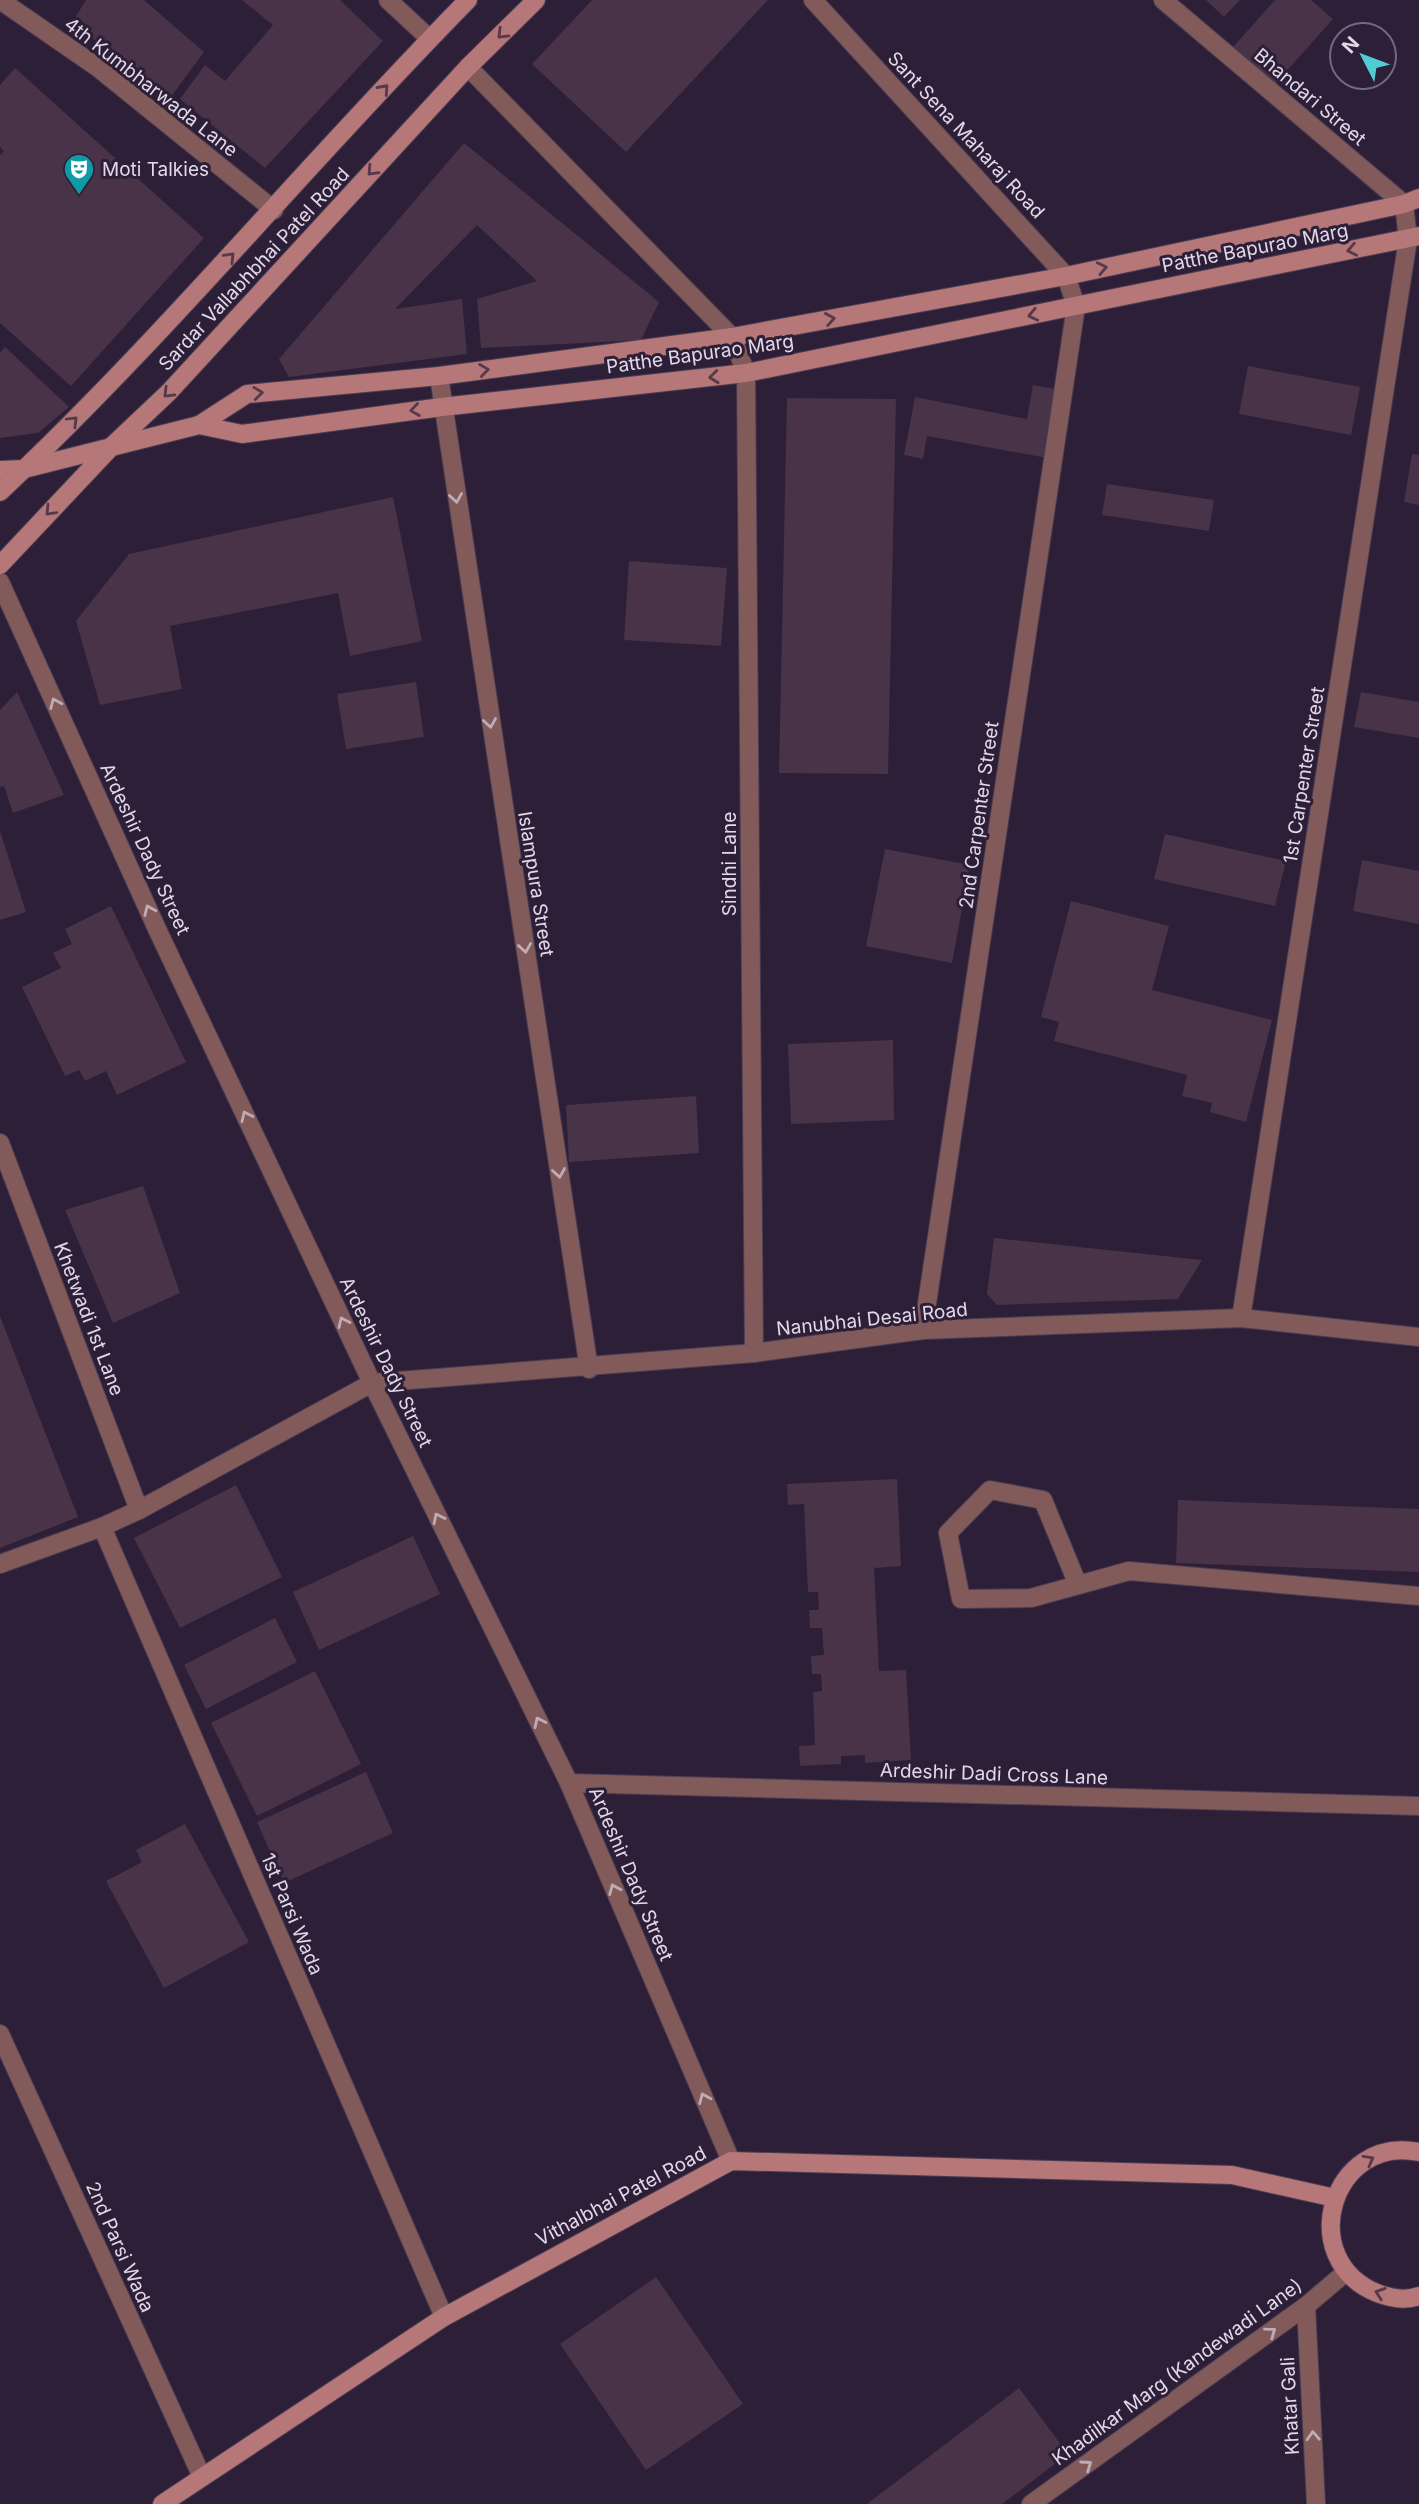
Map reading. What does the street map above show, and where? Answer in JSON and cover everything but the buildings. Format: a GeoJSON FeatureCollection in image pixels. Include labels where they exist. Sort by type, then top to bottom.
{"type":"FeatureCollection","features":[{"type":"Feature","properties":{"kind":"main road","name":"Sardar Vallabhbhai Patel Road"},"geometry":{"type":"LineString","coordinates":[[0,492],[274,210],[430,38],[468,0]]}},
{"type":"Feature","properties":{"kind":"main road","name":"Sardar Vallabhbhai Patel Road"},"geometry":{"type":"LineString","coordinates":[[0,565],[114,444],[169,392],[468,67],[536,0]]}},
{"type":"Feature","properties":{"kind":"main road"},"geometry":{"type":"LineString","coordinates":[[199,425],[247,394],[439,376],[732,337],[1066,276],[1412,201]]}},
{"type":"Feature","properties":{"kind":"main road","name":"Patthe Bapurao Marg"},"geometry":{"type":"LineString","coordinates":[[0,470],[24,469],[114,444],[199,425],[242,434],[442,407],[746,373],[1414,237]]}},
{"type":"Feature","properties":{"kind":"main road"},"geometry":{"type":"LineString","coordinates":[[1419,2152],[1384,2152],[1361,2163],[1344,2180],[1335,2198],[1329,2227],[1334,2250],[1346,2272],[1365,2288],[1388,2297],[1419,2297]]}},
{"type":"Feature","properties":{"kind":"main road","name":"Vithalbhai Patel Road"},"geometry":{"type":"LineString","coordinates":[[162,2504],[444,2317],[731,2161],[1232,2175],[1335,2198]]}},
{"type":"Feature","properties":{"kind":"street","name":"4th Kumbharwada Lane"},"geometry":{"type":"LineString","coordinates":[[0,0],[97,67],[274,210]]}},
{"type":"Feature","properties":{"kind":"street"},"geometry":{"type":"LineString","coordinates":[[388,0],[430,38]]}},
{"type":"Feature","properties":{"kind":"street","name":"Sant Sena Maharaj Road"},"geometry":{"type":"LineString","coordinates":[[813,0],[1066,276],[1076,306]]}},
{"type":"Feature","properties":{"kind":"street","name":"Bhandari Street"},"geometry":{"type":"LineString","coordinates":[[1163,0],[1412,201]]}},
{"type":"Feature","properties":{"kind":"street"},"geometry":{"type":"LineString","coordinates":[[468,67],[732,337],[746,373]]}},
{"type":"Feature","properties":{"kind":"street"},"geometry":{"type":"LineString","coordinates":[[1412,201],[1414,237]]}},
{"type":"Feature","properties":{"kind":"street","name":"1st Carpenter Street"},"geometry":{"type":"LineString","coordinates":[[1241,1318],[1414,237]]}},
{"type":"Feature","properties":{"kind":"street","name":"2nd Carpenter Street"},"geometry":{"type":"LineString","coordinates":[[923,1330],[1076,306]]}},
{"type":"Feature","properties":{"kind":"street","name":"Sindhi Lane"},"geometry":{"type":"LineString","coordinates":[[746,373],[754,1353]]}},
{"type":"Feature","properties":{"kind":"street","name":"Islampura Street"},"geometry":{"type":"LineString","coordinates":[[439,376],[589,1369]]}},
{"type":"Feature","properties":{"kind":"street","name":"Ardeshir Dady Street"},"geometry":{"type":"LineString","coordinates":[[0,582],[157,929],[372,1383],[569,1783],[731,2161]]}},
{"type":"Feature","properties":{"kind":"street","name":"Khetwadi 1st Lane"},"geometry":{"type":"LineString","coordinates":[[0,1143],[139,1510]]}},
{"type":"Feature","properties":{"kind":"street","name":"Nanubhai Desai Road"},"geometry":{"type":"LineString","coordinates":[[372,1383],[589,1369],[754,1353],[923,1330],[1241,1318],[1419,1337]]}},
{"type":"Feature","properties":{"kind":"street"},"geometry":{"type":"LineString","coordinates":[[0,1564],[102,1527],[139,1510],[372,1383]]}},
{"type":"Feature","properties":{"kind":"street"},"geometry":{"type":"LineString","coordinates":[[1079,1585],[1043,1500],[990,1490],[948,1533],[961,1599],[1031,1598],[1079,1585],[1129,1571],[1419,1597]]}},
{"type":"Feature","properties":{"kind":"street","name":"1st Parsi Wada"},"geometry":{"type":"LineString","coordinates":[[102,1527],[444,2317]]}},
{"type":"Feature","properties":{"kind":"street","name":"Ardeshir Dadi Cross Lane"},"geometry":{"type":"LineString","coordinates":[[569,1783],[1419,1806]]}},
{"type":"Feature","properties":{"kind":"street","name":"2nd Parsi Wada"},"geometry":{"type":"LineString","coordinates":[[0,2034],[202,2477]]}},
{"type":"Feature","properties":{"kind":"street","name":"Khadilkar Marg (Kandewadi Lane)"},"geometry":{"type":"LineString","coordinates":[[1031,2504],[1306,2306],[1346,2272]]}},
{"type":"Feature","properties":{"kind":"street","name":"Khatar Gali"},"geometry":{"type":"LineString","coordinates":[[1306,2306],[1316,2504]]}},
{"type":"Feature","properties":{"kind":"place","name":"Moti Talkies"},"geometry":{"type":"Point","coordinates":[79,196]}}]}
